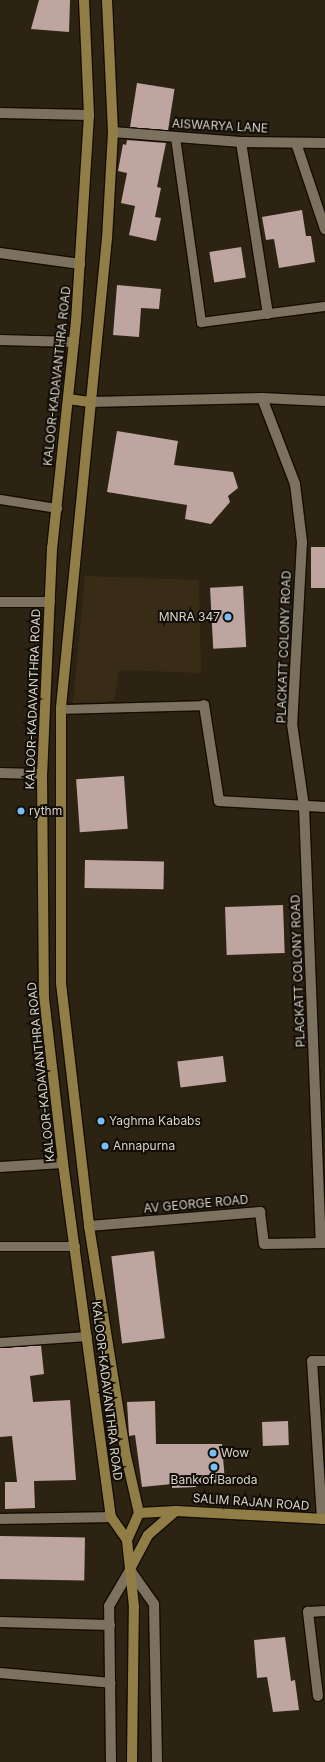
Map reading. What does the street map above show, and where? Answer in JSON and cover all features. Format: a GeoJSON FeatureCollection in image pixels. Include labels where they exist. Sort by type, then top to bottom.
{"type":"FeatureCollection","features":[{"type":"Feature","properties":{"kind":"main road","name":"KALOOR-KADAVANTHRA ROAD"},"geometry":{"type":"LineString","coordinates":[[84,0],[89,115],[74,342],[57,508],[50,602],[42,774],[44,998],[63,1163],[111,1517]]}},
{"type":"Feature","properties":{"kind":"main road","name":"KALOOR-KADAVANTHRA ROAD"},"geometry":{"type":"LineString","coordinates":[[108,0],[113,132],[107,238],[61,709],[61,983],[89,1226],[124,1441],[139,1513]]}},
{"type":"Feature","properties":{"kind":"main road"},"geometry":{"type":"LineString","coordinates":[[68,399],[90,402]]}},
{"type":"Feature","properties":{"kind":"main road"},"geometry":{"type":"LineString","coordinates":[[49,1039],[67,1038]]}},
{"type":"Feature","properties":{"kind":"main road","name":"SALIM RAJAN ROAD"},"geometry":{"type":"LineString","coordinates":[[139,1513],[176,1511],[324,1519]]}},
{"type":"Feature","properties":{"kind":"main road","name":"SALIM RAJAN ROAD"},"geometry":{"type":"LineString","coordinates":[[130,1570],[148,1535],[176,1511]]}},
{"type":"Feature","properties":{"kind":"main road"},"geometry":{"type":"LineString","coordinates":[[127,1540],[139,1513]]}},
{"type":"Feature","properties":{"kind":"main road"},"geometry":{"type":"LineString","coordinates":[[111,1517],[127,1540],[134,1608],[132,1762]]}},
{"type":"Feature","properties":{"kind":"street"},"geometry":{"type":"LineString","coordinates":[[0,112],[89,115]]}},
{"type":"Feature","properties":{"kind":"street","name":"AISWARYA LANE"},"geometry":{"type":"LineString","coordinates":[[113,132],[240,142],[325,143]]}},
{"type":"Feature","properties":{"kind":"street"},"geometry":{"type":"LineString","coordinates":[[240,142],[268,314]]}},
{"type":"Feature","properties":{"kind":"street"},"geometry":{"type":"LineString","coordinates":[[296,143],[325,229]]}},
{"type":"Feature","properties":{"kind":"street"},"geometry":{"type":"LineString","coordinates":[[0,253],[80,264]]}},
{"type":"Feature","properties":{"kind":"street"},"geometry":{"type":"LineString","coordinates":[[0,340],[74,342]]}},
{"type":"Feature","properties":{"kind":"street"},"geometry":{"type":"LineString","coordinates":[[90,402],[262,398],[325,401]]}},
{"type":"Feature","properties":{"kind":"street","name":"PLACKATT COLONY ROAD"},"geometry":{"type":"LineString","coordinates":[[262,398],[295,484],[302,542],[292,724],[304,806],[323,1243]]}},
{"type":"Feature","properties":{"kind":"street"},"geometry":{"type":"LineString","coordinates":[[0,602],[50,602]]}},
{"type":"Feature","properties":{"kind":"street"},"geometry":{"type":"LineString","coordinates":[[204,705],[219,801],[325,807]]}},
{"type":"Feature","properties":{"kind":"street"},"geometry":{"type":"LineString","coordinates":[[0,773],[42,774]]}},
{"type":"Feature","properties":{"kind":"street"},"geometry":{"type":"LineString","coordinates":[[0,1167],[63,1163]]}},
{"type":"Feature","properties":{"kind":"street","name":"AV GEORGE ROAD"},"geometry":{"type":"LineString","coordinates":[[89,1226],[260,1212],[264,1244],[323,1243]]}},
{"type":"Feature","properties":{"kind":"street"},"geometry":{"type":"LineString","coordinates":[[324,1519],[312,1361],[325,1361]]}},
{"type":"Feature","properties":{"kind":"street"},"geometry":{"type":"LineString","coordinates":[[0,1519],[111,1517]]}},
{"type":"Feature","properties":{"kind":"street"},"geometry":{"type":"LineString","coordinates":[[111,1762],[109,1606],[130,1570],[154,1604],[157,1762]]}},
{"type":"Feature","properties":{"kind":"street"},"geometry":{"type":"LineString","coordinates":[[318,1696],[308,1612],[325,1611]]}},
{"type":"Feature","properties":{"kind":"street"},"geometry":{"type":"LineString","coordinates":[[0,1622],[110,1625]]}},
{"type":"Feature","properties":{"kind":"street"},"geometry":{"type":"LineString","coordinates":[[0,1674],[111,1683]]}},
{"type":"Feature","properties":{"kind":"lane"},"geometry":{"type":"LineString","coordinates":[[175,137],[201,322],[325,306]]}},
{"type":"Feature","properties":{"kind":"lane"},"geometry":{"type":"LineString","coordinates":[[0,499],[57,508]]}},
{"type":"Feature","properties":{"kind":"lane"},"geometry":{"type":"LineString","coordinates":[[61,709],[204,705]]}},
{"type":"Feature","properties":{"kind":"lane"},"geometry":{"type":"LineString","coordinates":[[0,1246],[75,1246]]}},
{"type":"Feature","properties":{"kind":"lane"},"geometry":{"type":"LineString","coordinates":[[0,1342],[87,1336]]}},
{"type":"Feature","properties":{"kind":"shaded area"},"geometry":{"type":"Polygon","coordinates":[[[85,576],[199,580],[201,673],[119,670],[114,701],[73,703],[85,576]]]}},
{"type":"Feature","properties":{"kind":"building"},"geometry":{"type":"Polygon","coordinates":[[[39,0],[70,0],[69,32],[31,29],[39,0]]]}},
{"type":"Feature","properties":{"kind":"building"},"geometry":{"type":"Polygon","coordinates":[[[137,83],[175,89],[167,133],[130,127],[137,83]]]}},
{"type":"Feature","properties":{"kind":"building"},"geometry":{"type":"Polygon","coordinates":[[[127,140],[166,143],[157,187],[161,188],[155,217],[161,218],[156,241],[129,235],[135,206],[121,203],[127,173],[118,171],[123,144],[126,145],[127,140]]]}},
{"type":"Feature","properties":{"kind":"building"},"geometry":{"type":"Polygon","coordinates":[[[302,210],[306,236],[311,236],[315,262],[279,268],[274,239],[266,240],[262,217],[302,210]]]}},
{"type":"Feature","properties":{"kind":"building"},"geometry":{"type":"Polygon","coordinates":[[[241,247],[246,278],[214,283],[209,252],[241,247]]]}},
{"type":"Feature","properties":{"kind":"building"},"geometry":{"type":"Polygon","coordinates":[[[117,285],[161,289],[159,309],[141,308],[139,337],[113,335],[117,285]]]}},
{"type":"Feature","properties":{"kind":"building"},"geometry":{"type":"Polygon","coordinates":[[[117,431],[178,441],[174,465],[233,472],[238,488],[228,496],[230,502],[211,524],[185,519],[187,505],[107,492],[117,431]]]}},
{"type":"Feature","properties":{"kind":"building"},"geometry":{"type":"Polygon","coordinates":[[[311,547],[325,547],[325,588],[311,588],[311,547]]]}},
{"type":"Feature","properties":{"kind":"building","name":"MNRA 347"},"geometry":{"type":"Polygon","coordinates":[[[243,586],[246,647],[213,649],[210,588],[243,586]]]}},
{"type":"Feature","properties":{"kind":"building"},"geometry":{"type":"Polygon","coordinates":[[[124,776],[128,829],[80,832],[76,779],[124,776]]]}},
{"type":"Feature","properties":{"kind":"building"},"geometry":{"type":"Polygon","coordinates":[[[85,860],[164,861],[163,889],[85,888],[85,860]]]}},
{"type":"Feature","properties":{"kind":"building"},"geometry":{"type":"Polygon","coordinates":[[[283,905],[285,953],[227,955],[225,907],[283,905]]]}},
{"type":"Feature","properties":{"kind":"building"},"geometry":{"type":"Polygon","coordinates":[[[223,1056],[226,1082],[181,1087],[177,1062],[223,1056]]]}},
{"type":"Feature","properties":{"kind":"building"},"geometry":{"type":"Polygon","coordinates":[[[154,1251],[165,1338],[122,1344],[111,1256],[154,1251]]]}},
{"type":"Feature","properties":{"kind":"building"},"geometry":{"type":"Polygon","coordinates":[[[41,1345],[44,1374],[30,1376],[33,1402],[70,1400],[76,1480],[34,1481],[35,1508],[5,1509],[5,1482],[17,1482],[12,1436],[0,1437],[0,1348],[41,1345]]]}},
{"type":"Feature","properties":{"kind":"building"},"geometry":{"type":"Polygon","coordinates":[[[155,1401],[156,1444],[222,1444],[225,1482],[196,1484],[196,1487],[172,1488],[172,1484],[142,1487],[135,1435],[129,1436],[127,1402],[155,1401]]]}},
{"type":"Feature","properties":{"kind":"building"},"geometry":{"type":"Polygon","coordinates":[[[288,1421],[289,1445],[263,1446],[262,1422],[288,1421]]]}},
{"type":"Feature","properties":{"kind":"building"},"geometry":{"type":"Polygon","coordinates":[[[0,1536],[85,1537],[84,1580],[0,1579],[0,1536]]]}},
{"type":"Feature","properties":{"kind":"building"},"geometry":{"type":"Polygon","coordinates":[[[285,1637],[291,1681],[295,1680],[299,1710],[273,1712],[267,1677],[257,1678],[254,1640],[285,1637]]]}},
{"type":"Feature","properties":{"kind":"place","name":"MNRA 347"},"geometry":{"type":"Point","coordinates":[228,617]}},
{"type":"Feature","properties":{"kind":"place","name":"rythm"},"geometry":{"type":"Point","coordinates":[21,811]}},
{"type":"Feature","properties":{"kind":"place","name":"Yaghma Kababs"},"geometry":{"type":"Point","coordinates":[101,1121]}},
{"type":"Feature","properties":{"kind":"place","name":"Annapurna"},"geometry":{"type":"Point","coordinates":[105,1146]}},
{"type":"Feature","properties":{"kind":"place","name":"Wow"},"geometry":{"type":"Point","coordinates":[213,1453]}},
{"type":"Feature","properties":{"kind":"place","name":"Bank of Baroda"},"geometry":{"type":"Point","coordinates":[214,1467]}}]}
